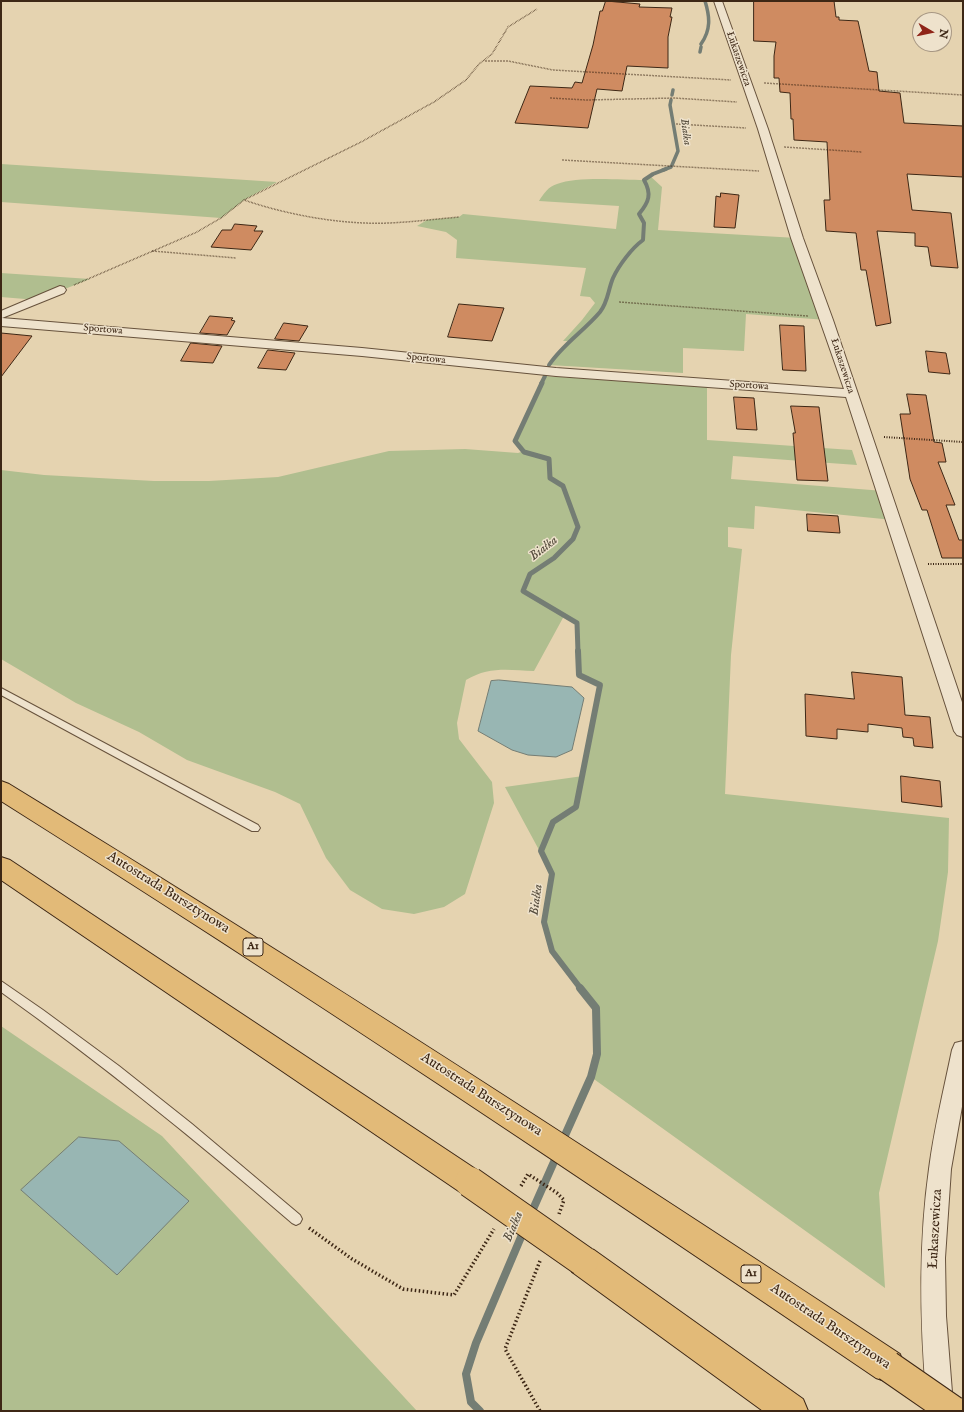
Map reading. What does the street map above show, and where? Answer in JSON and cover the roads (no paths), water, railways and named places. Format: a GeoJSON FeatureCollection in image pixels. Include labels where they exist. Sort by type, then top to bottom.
{"type":"FeatureCollection","features":[{"type":"Feature","properties":{"kind":"highway","name":"Autostrada Bursztynowa"},"geometry":{"type":"LineString","coordinates":[[1,790],[292,971],[503,1108],[612,1183],[888,1366],[953,1411]]}},
{"type":"Feature","properties":{"kind":"highway"},"geometry":{"type":"LineString","coordinates":[[1,867],[470,1182],[583,1261],[791,1411]]}},
{"type":"Feature","properties":{"kind":"street","name":"Łukaszewicza"},"geometry":{"type":"LineString","coordinates":[[718,1],[763,129],[797,238],[866,436],[963,732]]}},
{"type":"Feature","properties":{"kind":"street"},"geometry":{"type":"LineString","coordinates":[[1,316],[60,290]]}},
{"type":"Feature","properties":{"kind":"street","name":"Sportowa"},"geometry":{"type":"LineString","coordinates":[[1,322],[354,351],[556,372],[851,393]]}},
{"type":"Feature","properties":{"kind":"street","name":"Łukaszewicza"},"geometry":{"type":"LineString","coordinates":[[940,1411],[932,1300],[933,1245],[940,1168],[963,1050]]}},
{"type":"Feature","properties":{"kind":"lane"},"geometry":{"type":"LineString","coordinates":[[1,690],[255,828]]}},
{"type":"Feature","properties":{"kind":"lane"},"geometry":{"type":"LineString","coordinates":[[1,986],[87,1048],[155,1100],[214,1148],[296,1220]]}},
{"type":"Feature","properties":{"kind":"water"},"geometry":{"type":"Polygon","coordinates":[[[499,680],[572,687],[584,698],[572,750],[556,757],[528,755],[512,750],[478,731],[491,681],[499,680]]]}},
{"type":"Feature","properties":{"kind":"water"},"geometry":{"type":"Polygon","coordinates":[[[79,1137],[119,1141],[189,1201],[117,1275],[21,1190],[79,1137]]]}},
{"type":"Feature","properties":{"kind":"waterway","name":"Białka"},"geometry":{"type":"LineString","coordinates":[[701,44],[707,34],[709,23],[705,1]]}},
{"type":"Feature","properties":{"kind":"waterway","name":"Białka"},"geometry":{"type":"LineString","coordinates":[[700,52],[701,47]]}},
{"type":"Feature","properties":{"kind":"waterway","name":"Białka"},"geometry":{"type":"LineString","coordinates":[[672,95],[673,90]]}},
{"type":"Feature","properties":{"kind":"waterway","name":"Białka"},"geometry":{"type":"LineString","coordinates":[[671,100],[670,105],[678,151],[672,165]]}},
{"type":"Feature","properties":{"kind":"waterway","name":"Białka"},"geometry":{"type":"LineString","coordinates":[[663,170],[671,167]]}},
{"type":"Feature","properties":{"kind":"waterway","name":"Białka"},"geometry":{"type":"LineString","coordinates":[[549,365],[603,308],[613,278],[626,257],[643,240],[644,223],[639,214],[645,206],[649,194],[644,180],[653,174],[666,169]]}},
{"type":"Feature","properties":{"kind":"waterway","name":"Białka"},"geometry":{"type":"LineString","coordinates":[[541,384],[545,376]]}},
{"type":"Feature","properties":{"kind":"waterway","name":"Białka"},"geometry":{"type":"LineString","coordinates":[[542,383],[515,441],[524,452],[549,459],[550,478],[563,486],[578,527],[573,539],[554,558],[530,574],[523,591],[577,623],[578,652]]}},
{"type":"Feature","properties":{"kind":"waterway","name":"Białka"},"geometry":{"type":"LineString","coordinates":[[578,651],[579,675],[600,685],[576,807],[553,822],[541,851],[552,874],[544,922],[552,951],[581,989]]}},
{"type":"Feature","properties":{"kind":"waterway","name":"Białka"},"geometry":{"type":"LineString","coordinates":[[562,1142],[591,1077],[597,1054],[596,1008],[580,988]]}},
{"type":"Feature","properties":{"kind":"waterway","name":"Białka"},"geometry":{"type":"LineString","coordinates":[[530,1216],[557,1155]]}},
{"type":"Feature","properties":{"kind":"waterway","name":"Białka"},"geometry":{"type":"LineString","coordinates":[[480,1411],[471,1402],[466,1374],[476,1343],[524,1230]]}}]}
